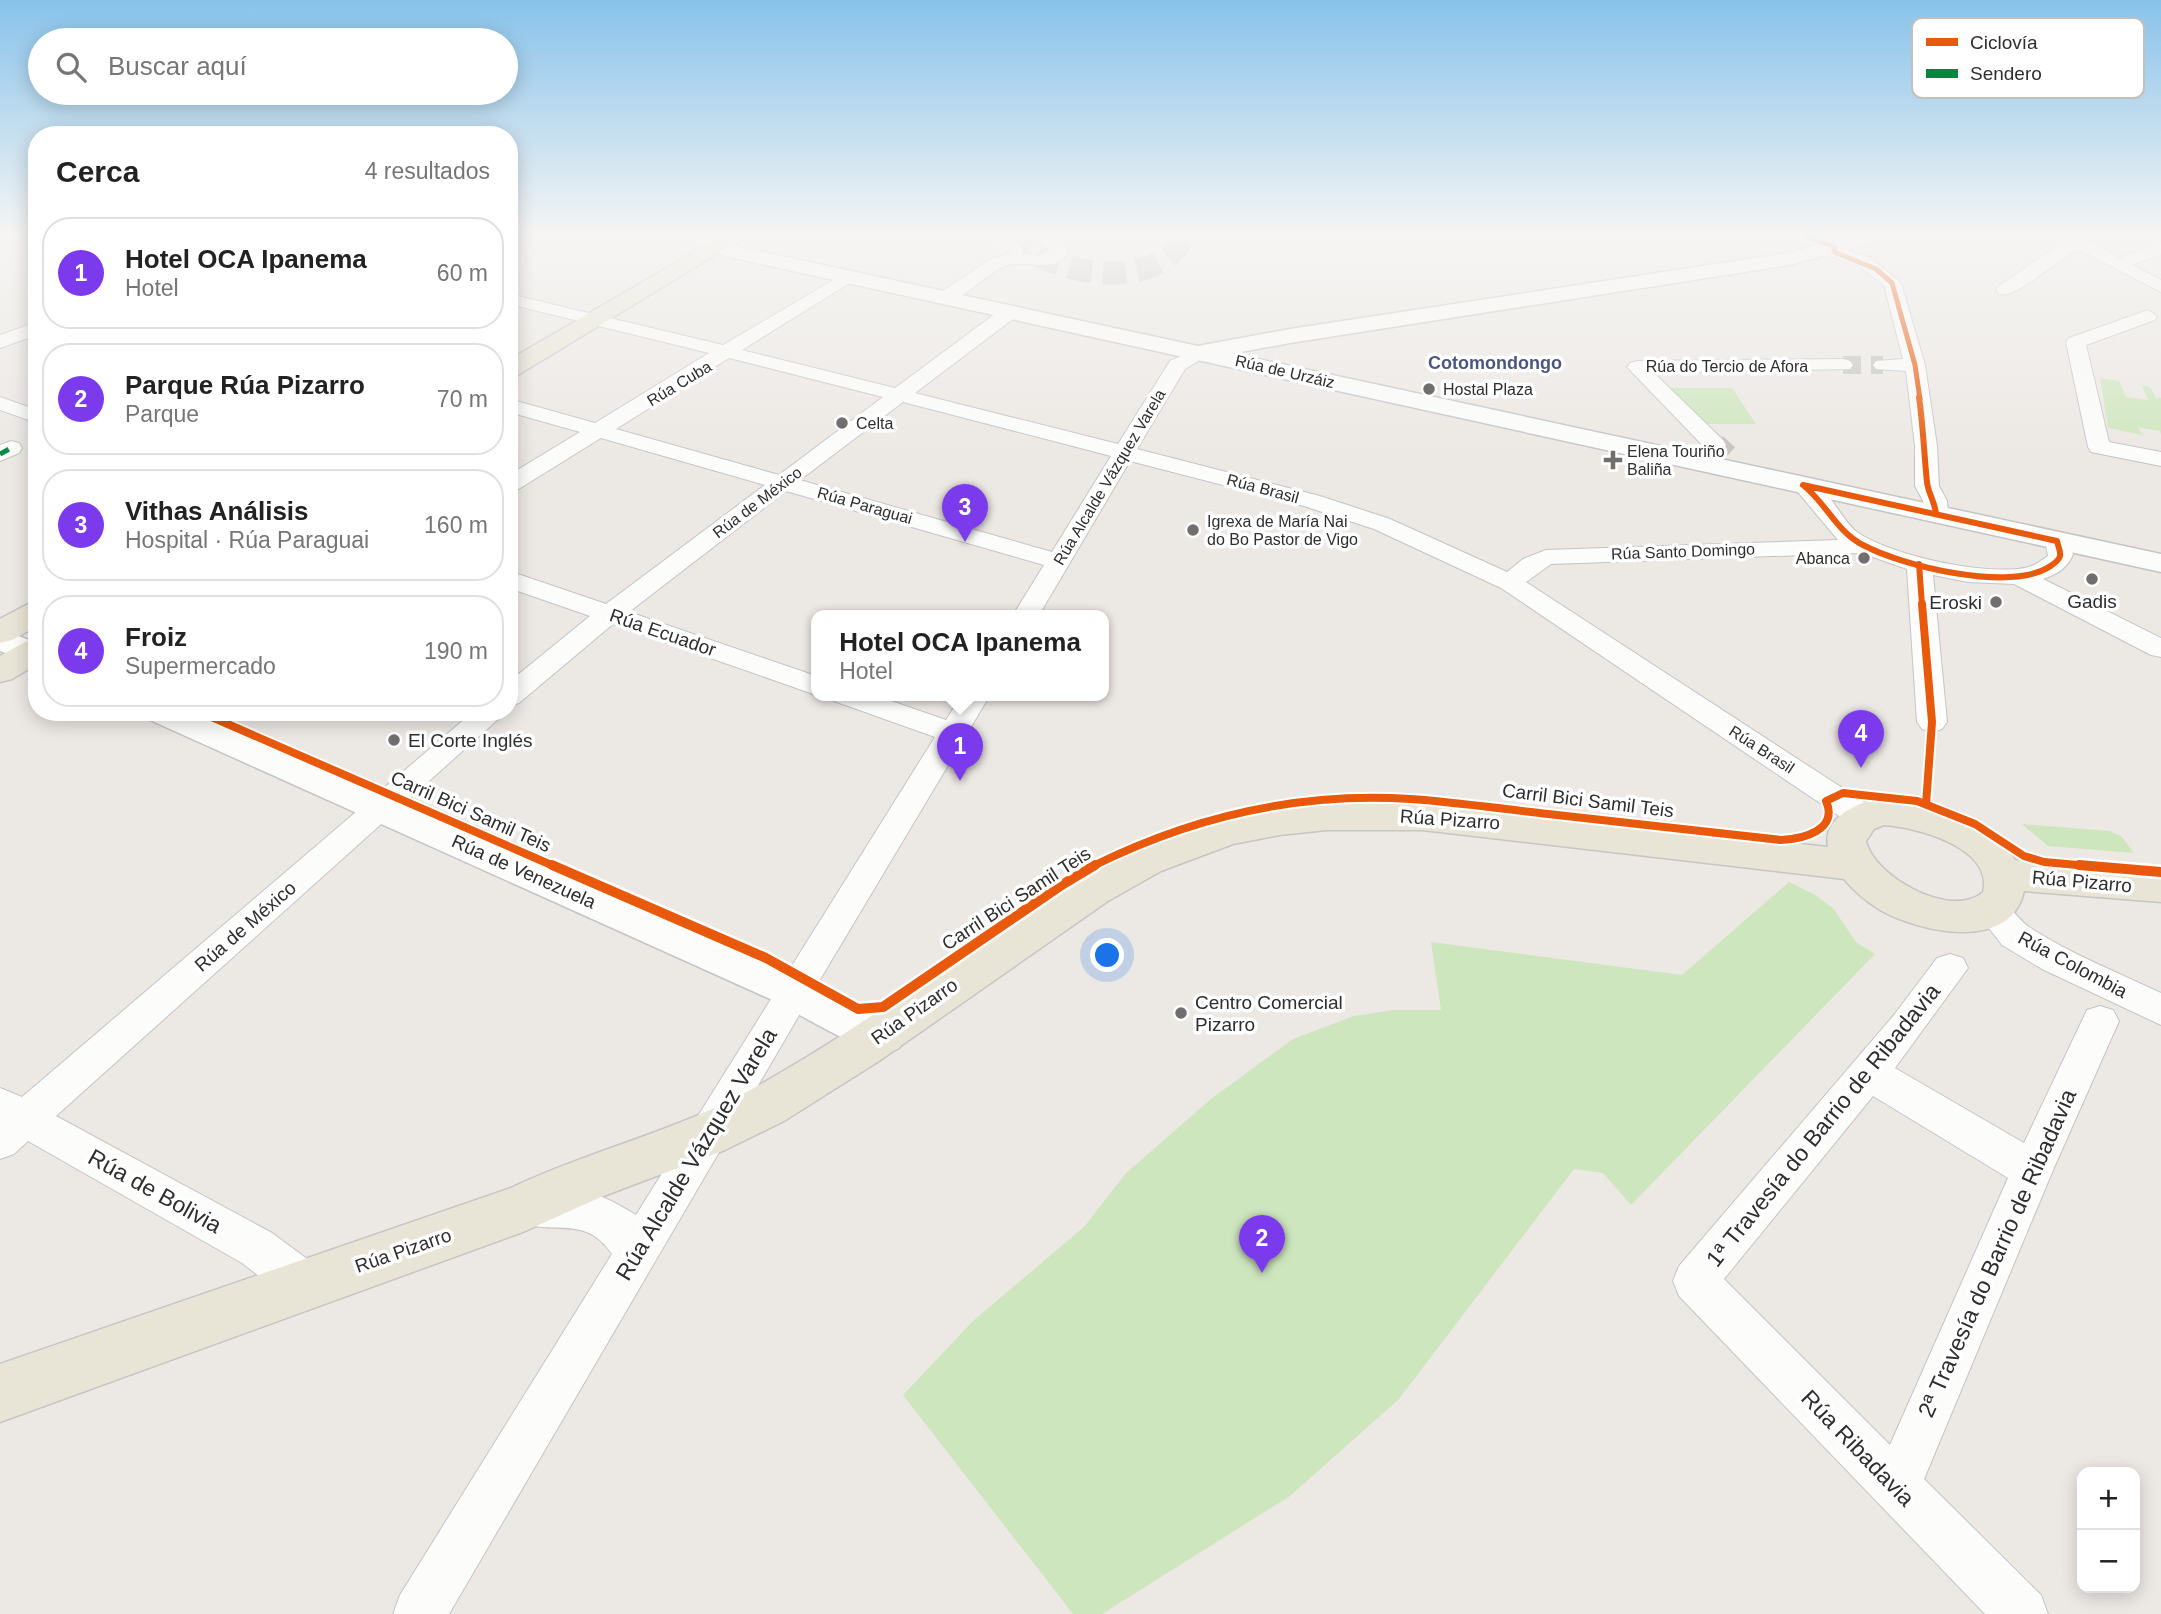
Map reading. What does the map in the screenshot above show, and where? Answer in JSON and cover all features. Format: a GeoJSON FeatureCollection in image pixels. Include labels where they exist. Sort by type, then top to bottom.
{"type":"FeatureCollection","features":[{"type":"Feature","properties":{"kind":"main road"},"geometry":{"type":"LineString","coordinates":[[533,327],[564,309]]}},
{"type":"Feature","properties":{"kind":"main road"},"geometry":{"type":"LineString","coordinates":[[518,365],[613,309]]}},
{"type":"Feature","properties":{"kind":"main road","name":"Rúa de Urzáiz"},"geometry":{"type":"LineString","coordinates":[[997,309],[1723,456],[1816,489],[2057,541]]}},
{"type":"Feature","properties":{"kind":"main road"},"geometry":{"type":"LineString","coordinates":[[1203,352],[1464,309]]}},
{"type":"Feature","properties":{"kind":"main road"},"geometry":{"type":"LineString","coordinates":[[2057,541],[2161,563]]}},
{"type":"Feature","properties":{"kind":"main road"},"geometry":{"type":"LineString","coordinates":[[0,633],[28,617]]}},
{"type":"Feature","properties":{"kind":"main road"},"geometry":{"type":"LineString","coordinates":[[0,639],[28,649]]}},
{"type":"Feature","properties":{"kind":"main road"},"geometry":{"type":"LineString","coordinates":[[0,671],[28,656]]}},
{"type":"Feature","properties":{"kind":"main road","name":"Rúa de Venezuela"},"geometry":{"type":"LineString","coordinates":[[184,721],[795,990],[883,1034]]}},
{"type":"Feature","properties":{"kind":"main road"},"geometry":{"type":"LineString","coordinates":[[1880,811],[1903,811],[1952,827],[1975,841],[1992,857],[1997,892],[1974,915],[1949,916],[1922,910],[1895,898],[1871,883],[1855,865],[1847,850],[1846,836],[1851,825],[1861,816],[1880,811]]}},
{"type":"Feature","properties":{"kind":"main road","name":"Rúa Pizarro"},"geometry":{"type":"LineString","coordinates":[[0,1394],[523,1208],[563,1186],[711,1133],[747,1117],[803,1086],[883,1034],[1095,888],[1156,857],[1231,830],[1294,819],[1362,814],[1422,816],[1855,865]]}},
{"type":"Feature","properties":{"kind":"main road","name":"Rúa Pizarro"},"geometry":{"type":"LineString","coordinates":[[1997,892],[2161,887]]}},
{"type":"Feature","properties":{"kind":"street","name":"Rúa Brasil"},"geometry":{"type":"LineString","coordinates":[[554,309],[1124,452],[1312,501],[1382,524],[1510,583],[1861,816]]}},
{"type":"Feature","properties":{"kind":"street","name":"Rúa Cuba"},"geometry":{"type":"LineString","coordinates":[[518,480],[796,309]]}},
{"type":"Feature","properties":{"kind":"street"},"geometry":{"type":"LineString","coordinates":[[1899,309],[1915,365],[1926,446],[1927,486],[1935,501],[1936,514]]}},
{"type":"Feature","properties":{"kind":"street","name":"Rúa de México"},"geometry":{"type":"LineString","coordinates":[[518,690],[609,614],[1010,312]]}},
{"type":"Feature","properties":{"kind":"street"},"geometry":{"type":"LineString","coordinates":[[2148,316],[2076,342],[2099,447],[2161,459]]}},
{"type":"Feature","properties":{"kind":"street"},"geometry":{"type":"LineString","coordinates":[[0,342],[28,331]]}},
{"type":"Feature","properties":{"kind":"street","name":"Rúa Alcalde Vázquez Varela"},"geometry":{"type":"LineString","coordinates":[[1029,610],[1177,365],[1203,352]]}},
{"type":"Feature","properties":{"kind":"street","name":"Rúa do Tercio de Afora"},"geometry":{"type":"LineString","coordinates":[[1723,456],[1637,367],[1843,365]]}},
{"type":"Feature","properties":{"kind":"street"},"geometry":{"type":"LineString","coordinates":[[1883,365],[1915,365]]}},
{"type":"Feature","properties":{"kind":"street"},"geometry":{"type":"LineString","coordinates":[[0,403],[28,414]]}},
{"type":"Feature","properties":{"kind":"street","name":"Rúa Paraguai"},"geometry":{"type":"LineString","coordinates":[[518,407],[1058,561]]}},
{"type":"Feature","properties":{"kind":"street"},"geometry":{"type":"LineString","coordinates":[[1816,489],[1838,527],[1864,546],[1919,564],[1993,577],[2037,573],[2059,560],[2062,554],[2057,541]]}},
{"type":"Feature","properties":{"kind":"street","name":"Rúa Santo Domingo"},"geometry":{"type":"LineString","coordinates":[[1510,583],[1532,564],[1546,557],[1864,546]]}},
{"type":"Feature","properties":{"kind":"street"},"geometry":{"type":"LineString","coordinates":[[1919,564],[1932,722]]}},
{"type":"Feature","properties":{"kind":"street"},"geometry":{"type":"LineString","coordinates":[[2018,576],[2161,649]]}},
{"type":"Feature","properties":{"kind":"street","name":"Rúa Ecuador"},"geometry":{"type":"LineString","coordinates":[[518,582],[811,684]]}},
{"type":"Feature","properties":{"kind":"street"},"geometry":{"type":"LineString","coordinates":[[861,701],[953,733]]}},
{"type":"Feature","properties":{"kind":"street","name":"Rúa Alcalde Vázquez Varela"},"geometry":{"type":"LineString","coordinates":[[419,1614],[972,701]]}},
{"type":"Feature","properties":{"kind":"street","name":"Rúa de México"},"geometry":{"type":"LineString","coordinates":[[8,1122],[481,721]]}},
{"type":"Feature","properties":{"kind":"street","name":"Rúa Colombia"},"geometry":{"type":"LineString","coordinates":[[1997,892],[2014,935],[2055,959],[2161,1010]]}},
{"type":"Feature","properties":{"kind":"street","name":"1ª Travesía do Barrio de Ribadavia"},"geometry":{"type":"LineString","coordinates":[[1695,1281],[1950,968]]}},
{"type":"Feature","properties":{"kind":"street","name":"2ª Travesía do Barrio de Ribadavia"},"geometry":{"type":"LineString","coordinates":[[1896,1486],[2032,1170],[2100,1021]]}},
{"type":"Feature","properties":{"kind":"street"},"geometry":{"type":"LineString","coordinates":[[1867,1072],[2032,1170]]}},
{"type":"Feature","properties":{"kind":"street","name":"Rúa de Bolivia"},"geometry":{"type":"LineString","coordinates":[[8,1122],[257,1248],[306,1285]]}},
{"type":"Feature","properties":{"kind":"street"},"geometry":{"type":"LineString","coordinates":[[523,1208],[580,1207],[620,1229],[637,1253]]}},
{"type":"Feature","properties":{"kind":"street","name":"Rúa Ribadavia"},"geometry":{"type":"LineString","coordinates":[[1695,1281],[2016,1613]]}},
{"type":"Feature","properties":{"kind":"green space"},"geometry":{"type":"Polygon","coordinates":[[[2100,378],[2119,381],[2126,397],[2148,400],[2142,385],[2150,387],[2156,398],[2161,398],[2161,434],[2160,431],[2138,427],[2143,435],[2108,428],[2100,378]]]}},
{"type":"Feature","properties":{"kind":"green space"},"geometry":{"type":"Polygon","coordinates":[[[1668,388],[1732,388],[1756,424],[1704,424],[1668,388]]]}},
{"type":"Feature","properties":{"kind":"green space"},"geometry":{"type":"Polygon","coordinates":[[[2022,824],[2109,831],[2121,836],[2134,853],[2048,846],[2022,824]]]}},
{"type":"Feature","properties":{"kind":"green space"},"geometry":{"type":"Polygon","coordinates":[[[1789,882],[1833,908],[1856,942],[1875,954],[1631,1205],[1603,1173],[1574,1169],[1399,1399],[1290,1496],[1102,1614],[1073,1614],[903,1395],[973,1321],[1085,1226],[1125,1174],[1211,1099],[1293,1039],[1354,1016],[1393,1010],[1441,1010],[1431,942],[1682,975],[1789,882]]]}},
{"type":"Feature","properties":{"kind":"tunnel"},"geometry":{"type":"LineString","coordinates":[[1843,365],[1883,365]]}},
{"type":"Feature","properties":{"kind":"tunnel"},"geometry":{"type":"LineString","coordinates":[[1715,445],[1727,456]]}},
{"type":"Feature","properties":{"kind":"marked path"},"geometry":{"type":"LineString","coordinates":[[0,454],[11,448]]}},
{"type":"Feature","properties":{"kind":"cycle path"},"geometry":{"type":"LineString","coordinates":[[1899,309],[1915,365],[1926,446],[1927,486],[1935,501],[1936,514]]}},
{"type":"Feature","properties":{"kind":"cycle path"},"geometry":{"type":"LineString","coordinates":[[1803,485],[2057,541],[2061,554],[2059,560],[2042,571],[2018,576],[1968,574],[1912,563],[1865,546],[1849,537],[1816,496],[1803,485]]}},
{"type":"Feature","properties":{"kind":"cycle path"},"geometry":{"type":"LineString","coordinates":[[1919,564],[1932,722],[1926,804]]}},
{"type":"Feature","properties":{"kind":"cycle path","name":"Carril Bici Samil Teis"},"geometry":{"type":"LineString","coordinates":[[221,721],[766,958],[858,1009],[883,1007],[1060,886],[1129,848],[1206,820],[1287,804],[1369,798],[1411,799],[1781,840],[1797,839],[1819,831],[1828,819],[1830,810],[1826,801],[1843,793],[1917,801],[1975,824],[2024,856],[2044,862],[2161,872]]}},
{"type":"Feature","properties":{"kind":"place","name":"Hostal Plaza"},"geometry":{"type":"Point","coordinates":[1429,389]}},
{"type":"Feature","properties":{"kind":"place","name":"Celta"},"geometry":{"type":"Point","coordinates":[842,423]}},
{"type":"Feature","properties":{"kind":"place","name":"Elena Touriño Baliña"},"geometry":{"type":"Point","coordinates":[1613,460]}},
{"type":"Feature","properties":{"kind":"place","name":"Igrexa de María Nai do Bo Pastor de Vigo"},"geometry":{"type":"Point","coordinates":[1193,530]}},
{"type":"Feature","properties":{"kind":"place","name":"Vithas Análisis"},"geometry":{"type":"Point","coordinates":[965,542]}},
{"type":"Feature","properties":{"kind":"place","name":"Abanca"},"geometry":{"type":"Point","coordinates":[1864,558]}},
{"type":"Feature","properties":{"kind":"place","name":"Gadis"},"geometry":{"type":"Point","coordinates":[2092,579]}},
{"type":"Feature","properties":{"kind":"place","name":"Eroski"},"geometry":{"type":"Point","coordinates":[1996,602]}},
{"type":"Feature","properties":{"kind":"place","name":"El Corte Inglés"},"geometry":{"type":"Point","coordinates":[394,740]}},
{"type":"Feature","properties":{"kind":"place","name":"Froiz"},"geometry":{"type":"Point","coordinates":[1861,768]}},
{"type":"Feature","properties":{"kind":"place","name":"Hotel OCA Ipanema"},"geometry":{"type":"Point","coordinates":[960,781]}},
{"type":"Feature","properties":{"kind":"place","name":"Centro Comercial Pizarro"},"geometry":{"type":"Point","coordinates":[1181,1013]}},
{"type":"Feature","properties":{"kind":"place","name":"Parque Rúa Pizarro"},"geometry":{"type":"Point","coordinates":[1262,1273]}},
{"type":"Feature","properties":{"kind":"district","name":"Cotomondongo"},"geometry":{"type":"Point","coordinates":[1495,363]}}]}
